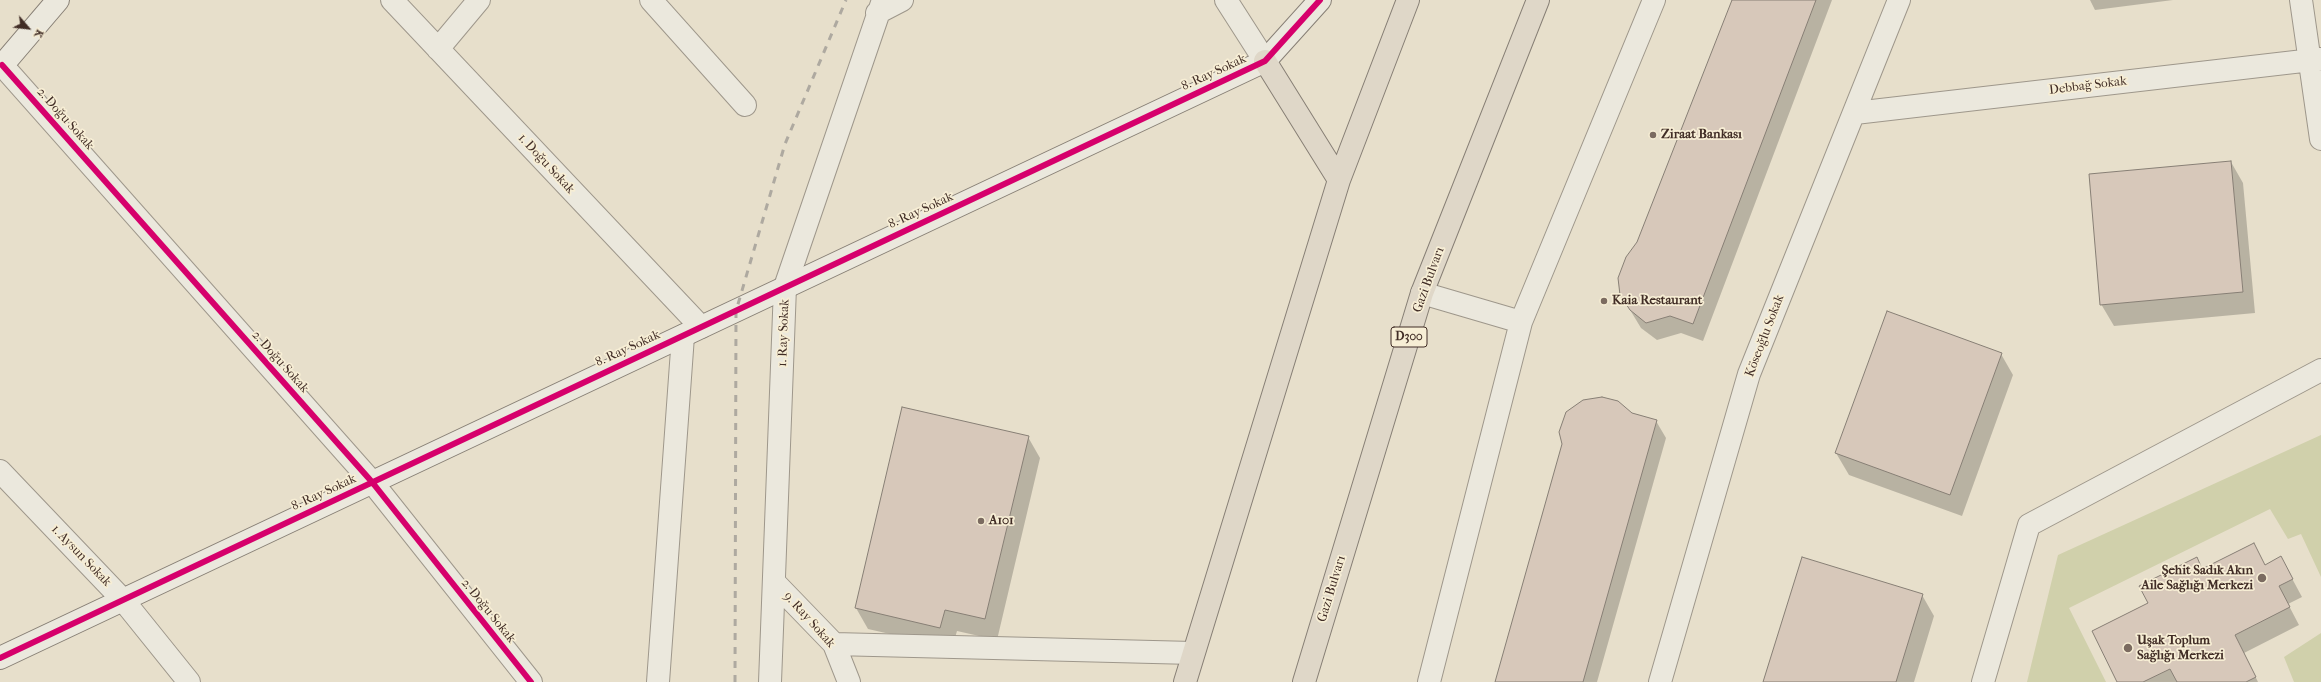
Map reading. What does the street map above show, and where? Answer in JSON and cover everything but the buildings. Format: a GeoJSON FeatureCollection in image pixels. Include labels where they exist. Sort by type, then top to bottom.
{"type":"FeatureCollection","features":[{"type":"Feature","properties":{"kind":"highway"},"geometry":{"type":"LineString","coordinates":[[1185,682],[1339,180],[1408,0]]}},
{"type":"Feature","properties":{"kind":"highway","name":"Gazi Bulvarı"},"geometry":{"type":"LineString","coordinates":[[1304,682],[1422,293],[1538,0]]}},
{"type":"Feature","properties":{"kind":"highway"},"geometry":{"type":"LineString","coordinates":[[1265,61],[1339,180]]}},
{"type":"Feature","properties":{"kind":"street"},"geometry":{"type":"LineString","coordinates":[[1,66],[58,0]]}},
{"type":"Feature","properties":{"kind":"street","name":"1. Doğu Sokak"},"geometry":{"type":"LineString","coordinates":[[392,0],[438,49],[692,332]]}},
{"type":"Feature","properties":{"kind":"street"},"geometry":{"type":"LineString","coordinates":[[438,49],[479,0]]}},
{"type":"Feature","properties":{"kind":"street"},"geometry":{"type":"LineString","coordinates":[[652,0],[745,105]]}},
{"type":"Feature","properties":{"kind":"street"},"geometry":{"type":"LineString","coordinates":[[880,6],[902,0]]}},
{"type":"Feature","properties":{"kind":"street"},"geometry":{"type":"LineString","coordinates":[[1226,0],[1265,61],[1320,0]]}},
{"type":"Feature","properties":{"kind":"street"},"geometry":{"type":"LineString","coordinates":[[1429,682],[1521,322],[1654,0]]}},
{"type":"Feature","properties":{"kind":"street","name":"Köseoğlu Sokak"},"geometry":{"type":"LineString","coordinates":[[1660,682],[1750,374],[1899,0]]}},
{"type":"Feature","properties":{"kind":"street"},"geometry":{"type":"LineString","coordinates":[[2301,0],[2315,59],[2321,139]]}},
{"type":"Feature","properties":{"kind":"street","name":"1. Ray Sokak"},"geometry":{"type":"LineString","coordinates":[[770,682],[786,287],[880,6]]}},
{"type":"Feature","properties":{"kind":"street","name":"Debbağ Sokak"},"geometry":{"type":"LineString","coordinates":[[1855,113],[2315,59]]}},
{"type":"Feature","properties":{"kind":"street","name":"8. Ray Sokak"},"geometry":{"type":"LineString","coordinates":[[0,658],[1265,61]]}},
{"type":"Feature","properties":{"kind":"street","name":"2. Doğu Sokak"},"geometry":{"type":"LineString","coordinates":[[1,66],[372,482],[531,682]]}},
{"type":"Feature","properties":{"kind":"street"},"geometry":{"type":"LineString","coordinates":[[1422,293],[1521,322]]}},
{"type":"Feature","properties":{"kind":"street"},"geometry":{"type":"LineString","coordinates":[[658,682],[692,332]]}},
{"type":"Feature","properties":{"kind":"street"},"geometry":{"type":"LineString","coordinates":[[1983,682],[2029,525],[2321,370]]}},
{"type":"Feature","properties":{"kind":"street","name":"1. Aysun Sokak"},"geometry":{"type":"LineString","coordinates":[[0,471],[123,600],[189,682]]}},
{"type":"Feature","properties":{"kind":"street","name":"9. Ray Sokak"},"geometry":{"type":"LineString","coordinates":[[775,583],[834,644],[849,682]]}},
{"type":"Feature","properties":{"kind":"street"},"geometry":{"type":"LineString","coordinates":[[834,644],[1193,653]]}},
{"type":"Feature","properties":{"kind":"green space"},"geometry":{"type":"Polygon","coordinates":[[[2321,435],[2321,577],[2301,534],[2288,539],[2270,509],[2069,608],[2106,682],[2027,682],[2058,555],[2321,435]]]}},
{"type":"Feature","properties":{"kind":"green space"},"geometry":{"type":"Polygon","coordinates":[[[2321,633],[2321,682],[2294,682],[2284,657],[2321,633]]]}},
{"type":"Feature","properties":{"kind":"railway"},"geometry":{"type":"LineString","coordinates":[[735,682],[736,311],[785,144],[846,0]]}},
{"type":"Feature","properties":{"kind":"cycle path"},"geometry":{"type":"LineString","coordinates":[[0,658],[1265,61],[1320,0]]}},
{"type":"Feature","properties":{"kind":"cycle path"},"geometry":{"type":"LineString","coordinates":[[2,65],[372,482],[531,682]]}},
{"type":"Feature","properties":{"kind":"place","name":"Ziraat Bankası"},"geometry":{"type":"Point","coordinates":[1653,135]}},
{"type":"Feature","properties":{"kind":"place","name":"Kaia Restaurant"},"geometry":{"type":"Point","coordinates":[1604,301]}},
{"type":"Feature","properties":{"kind":"place","name":"A101"},"geometry":{"type":"Point","coordinates":[981,521]}},
{"type":"Feature","properties":{"kind":"place","name":"Şehit Sadık Akın Aile Sağlığı Merkezi"},"geometry":{"type":"Point","coordinates":[2262,578]}},
{"type":"Feature","properties":{"kind":"place","name":"Uşak Toplum Sağlığı Merkezi"},"geometry":{"type":"Point","coordinates":[2128,648]}}]}
